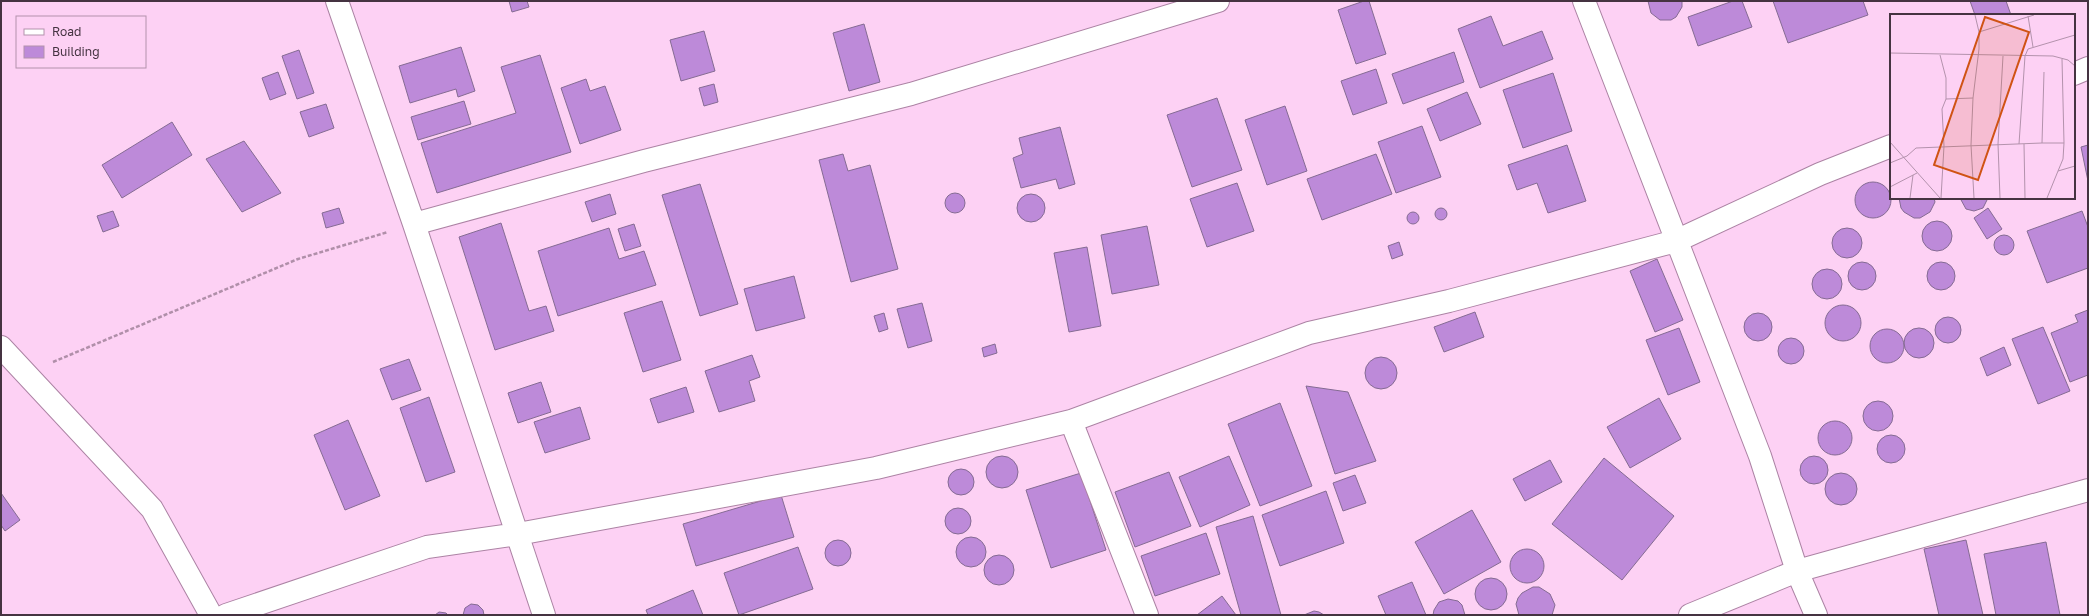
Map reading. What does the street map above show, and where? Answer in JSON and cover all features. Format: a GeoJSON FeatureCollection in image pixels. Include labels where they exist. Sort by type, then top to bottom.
{"type":"FeatureCollection","features":[{"type":"Feature","properties":{"kind":"street"},"geometry":{"type":"LineString","coordinates":[[337,1],[414,224],[544,615]]}},
{"type":"Feature","properties":{"kind":"street"},"geometry":{"type":"LineString","coordinates":[[414,224],[644,161],[911,94],[1218,1]]}},
{"type":"Feature","properties":{"kind":"street"},"geometry":{"type":"LineString","coordinates":[[1584,1],[1760,456],[1798,571],[1816,615]]}},
{"type":"Feature","properties":{"kind":"street"},"geometry":{"type":"LineString","coordinates":[[2075,74],[2088,68]]}},
{"type":"Feature","properties":{"kind":"street"},"geometry":{"type":"LineString","coordinates":[[226,615],[427,547],[518,534],[876,468],[1071,421],[1310,333],[1449,301],[1676,241],[1820,174],[1890,146]]}},
{"type":"Feature","properties":{"kind":"street"},"geometry":{"type":"LineString","coordinates":[[1,347],[27,373],[152,509],[211,615]]}},
{"type":"Feature","properties":{"kind":"street"},"geometry":{"type":"LineString","coordinates":[[1071,421],[1147,615]]}},
{"type":"Feature","properties":{"kind":"street"},"geometry":{"type":"LineString","coordinates":[[1690,615],[1798,571],[2088,490]]}},
{"type":"Feature","properties":{"kind":"path"},"geometry":{"type":"LineString","coordinates":[[27,373],[298,259],[414,224]]}},
{"type":"Feature","properties":{"kind":"building"},"geometry":{"type":"Polygon","coordinates":[[[509,1],[527,1],[529,7],[512,12],[509,1]]]}},
{"type":"Feature","properties":{"kind":"building"},"geometry":{"type":"Polygon","coordinates":[[[1364,1],[1369,1],[1386,54],[1356,64],[1338,10],[1364,1]]]}},
{"type":"Feature","properties":{"kind":"building"},"geometry":{"type":"Polygon","coordinates":[[[1648,1],[1682,1],[1682,7],[1676,17],[1671,20],[1660,20],[1651,13],[1648,1]]]}},
{"type":"Feature","properties":{"kind":"building"},"geometry":{"type":"Polygon","coordinates":[[[1733,1],[1742,1],[1752,27],[1698,46],[1688,17],[1733,1]]]}},
{"type":"Feature","properties":{"kind":"building"},"geometry":{"type":"Polygon","coordinates":[[[1773,1],[1863,1],[1868,15],[1788,43],[1773,1]]]}},
{"type":"Feature","properties":{"kind":"building"},"geometry":{"type":"Polygon","coordinates":[[[1970,1],[2006,1],[2011,14],[1975,14],[1970,1]]]}},
{"type":"Feature","properties":{"kind":"building"},"geometry":{"type":"Polygon","coordinates":[[[1491,16],[1503,46],[1542,31],[1553,59],[1480,88],[1458,29],[1491,16]]]}},
{"type":"Feature","properties":{"kind":"building"},"geometry":{"type":"Polygon","coordinates":[[[864,24],[880,82],[849,91],[833,33],[864,24]]]}},
{"type":"Feature","properties":{"kind":"building"},"geometry":{"type":"Polygon","coordinates":[[[704,31],[715,71],[681,81],[670,40],[704,31]]]}},
{"type":"Feature","properties":{"kind":"building"},"geometry":{"type":"Polygon","coordinates":[[[461,47],[475,91],[458,97],[456,89],[410,103],[399,66],[461,47]]]}},
{"type":"Feature","properties":{"kind":"building"},"geometry":{"type":"Polygon","coordinates":[[[299,50],[314,93],[297,99],[282,56],[299,50]]]}},
{"type":"Feature","properties":{"kind":"building"},"geometry":{"type":"Polygon","coordinates":[[[1454,52],[1464,82],[1403,104],[1392,74],[1454,52]]]}},
{"type":"Feature","properties":{"kind":"building"},"geometry":{"type":"Polygon","coordinates":[[[540,55],[571,152],[437,193],[421,143],[516,113],[501,67],[540,55]]]}},
{"type":"Feature","properties":{"kind":"building"},"geometry":{"type":"Polygon","coordinates":[[[1376,69],[1387,103],[1353,115],[1341,81],[1376,69]]]}},
{"type":"Feature","properties":{"kind":"building"},"geometry":{"type":"Polygon","coordinates":[[[278,72],[286,94],[270,100],[262,78],[278,72]]]}},
{"type":"Feature","properties":{"kind":"building"},"geometry":{"type":"Polygon","coordinates":[[[1553,73],[1572,131],[1523,148],[1503,90],[1553,73]]]}},
{"type":"Feature","properties":{"kind":"building"},"geometry":{"type":"Polygon","coordinates":[[[586,79],[590,91],[605,86],[621,130],[580,144],[561,88],[586,79]]]}},
{"type":"Feature","properties":{"kind":"building"},"geometry":{"type":"Polygon","coordinates":[[[714,84],[718,102],[704,106],[699,88],[714,84]]]}},
{"type":"Feature","properties":{"kind":"building"},"geometry":{"type":"Polygon","coordinates":[[[1467,92],[1481,124],[1440,141],[1427,109],[1467,92]]]}},
{"type":"Feature","properties":{"kind":"building"},"geometry":{"type":"Polygon","coordinates":[[[1217,98],[1242,170],[1192,187],[1167,115],[1217,98]]]}},
{"type":"Feature","properties":{"kind":"building"},"geometry":{"type":"Polygon","coordinates":[[[464,101],[471,124],[418,140],[411,117],[464,101]]]}},
{"type":"Feature","properties":{"kind":"building"},"geometry":{"type":"Polygon","coordinates":[[[326,104],[334,128],[309,137],[300,112],[326,104]]]}},
{"type":"Feature","properties":{"kind":"building"},"geometry":{"type":"Polygon","coordinates":[[[1285,106],[1307,171],[1267,185],[1245,120],[1285,106]]]}},
{"type":"Feature","properties":{"kind":"building"},"geometry":{"type":"Polygon","coordinates":[[[172,122],[192,155],[122,198],[102,165],[172,122]]]}},
{"type":"Feature","properties":{"kind":"building"},"geometry":{"type":"Polygon","coordinates":[[[1422,126],[1441,177],[1396,193],[1378,142],[1422,126]]]}},
{"type":"Feature","properties":{"kind":"building"},"geometry":{"type":"Polygon","coordinates":[[[1060,127],[1075,184],[1059,189],[1056,179],[1021,188],[1013,158],[1023,154],[1019,138],[1060,127]]]}},
{"type":"Feature","properties":{"kind":"building"},"geometry":{"type":"Polygon","coordinates":[[[244,141],[281,193],[242,212],[206,159],[244,141]]]}},
{"type":"Feature","properties":{"kind":"building"},"geometry":{"type":"Polygon","coordinates":[[[1567,145],[1586,201],[1548,213],[1537,183],[1517,190],[1508,165],[1567,145]]]}},
{"type":"Feature","properties":{"kind":"building"},"geometry":{"type":"Polygon","coordinates":[[[2088,145],[2088,181],[2081,147],[2088,145]]]}},
{"type":"Feature","properties":{"kind":"building"},"geometry":{"type":"Polygon","coordinates":[[[843,154],[848,171],[870,165],[898,269],[851,282],[819,160],[843,154]]]}},
{"type":"Feature","properties":{"kind":"building"},"geometry":{"type":"Polygon","coordinates":[[[1376,154],[1392,194],[1322,220],[1307,179],[1376,154]]]}},
{"type":"Feature","properties":{"kind":"building"},"geometry":{"type":"Polygon","coordinates":[[[1873,182],[1883,185],[1888,190],[1891,199],[1888,210],[1883,215],[1873,218],[1863,215],[1858,210],[1855,200],[1858,190],[1863,185],[1873,182]]]}},
{"type":"Feature","properties":{"kind":"building"},"geometry":{"type":"Polygon","coordinates":[[[1237,183],[1254,231],[1207,247],[1190,199],[1237,183]]]}},
{"type":"Feature","properties":{"kind":"building"},"geometry":{"type":"Polygon","coordinates":[[[700,184],[738,304],[700,316],[662,195],[700,184]]]}},
{"type":"Feature","properties":{"kind":"building"},"geometry":{"type":"Polygon","coordinates":[[[951,193],[959,193],[965,199],[965,207],[959,213],[951,213],[945,207],[945,199],[951,193]]]}},
{"type":"Feature","properties":{"kind":"building"},"geometry":{"type":"Polygon","coordinates":[[[610,194],[616,214],[592,222],[585,202],[610,194]]]}},
{"type":"Feature","properties":{"kind":"building"},"geometry":{"type":"Polygon","coordinates":[[[1031,194],[1041,198],[1045,208],[1041,218],[1031,222],[1021,218],[1017,208],[1021,198],[1031,194]]]}},
{"type":"Feature","properties":{"kind":"building"},"geometry":{"type":"Polygon","coordinates":[[[1899,199],[1934,199],[1935,202],[1930,212],[1920,218],[1914,218],[1904,212],[1901,208],[1899,199]]]}},
{"type":"Feature","properties":{"kind":"building"},"geometry":{"type":"Polygon","coordinates":[[[1961,199],[1988,199],[1983,208],[1974,211],[1966,209],[1961,199]]]}},
{"type":"Feature","properties":{"kind":"building"},"geometry":{"type":"Polygon","coordinates":[[[339,208],[344,223],[326,228],[322,213],[339,208]]]}},
{"type":"Feature","properties":{"kind":"building"},"geometry":{"type":"Polygon","coordinates":[[[1439,208],[1443,208],[1447,214],[1443,220],[1439,220],[1435,216],[1435,212],[1439,208]]]}},
{"type":"Feature","properties":{"kind":"building"},"geometry":{"type":"Polygon","coordinates":[[[1988,208],[2002,229],[1987,239],[1974,218],[1988,208]]]}},
{"type":"Feature","properties":{"kind":"building"},"geometry":{"type":"Polygon","coordinates":[[[113,211],[119,226],[103,232],[97,216],[113,211]]]}},
{"type":"Feature","properties":{"kind":"building"},"geometry":{"type":"Polygon","coordinates":[[[2082,211],[2088,227],[2088,268],[2047,283],[2027,231],[2082,211]]]}},
{"type":"Feature","properties":{"kind":"building"},"geometry":{"type":"Polygon","coordinates":[[[1411,212],[1415,212],[1419,218],[1415,224],[1411,224],[1407,220],[1407,216],[1411,212]]]}},
{"type":"Feature","properties":{"kind":"building"},"geometry":{"type":"Polygon","coordinates":[[[1937,221],[1943,222],[1951,230],[1951,242],[1943,250],[1937,251],[1931,250],[1923,242],[1922,236],[1923,230],[1931,222],[1937,221]]]}},
{"type":"Feature","properties":{"kind":"building"},"geometry":{"type":"Polygon","coordinates":[[[501,223],[529,311],[546,306],[554,331],[495,350],[459,237],[501,223]]]}},
{"type":"Feature","properties":{"kind":"building"},"geometry":{"type":"Polygon","coordinates":[[[634,224],[641,246],[625,251],[618,229],[634,224]]]}},
{"type":"Feature","properties":{"kind":"building"},"geometry":{"type":"Polygon","coordinates":[[[1147,226],[1159,285],[1112,294],[1101,235],[1147,226]]]}},
{"type":"Feature","properties":{"kind":"building"},"geometry":{"type":"Polygon","coordinates":[[[609,228],[619,259],[644,251],[656,285],[558,316],[538,251],[609,228]]]}},
{"type":"Feature","properties":{"kind":"building"},"geometry":{"type":"Polygon","coordinates":[[[1847,228],[1858,232],[1862,243],[1858,254],[1847,258],[1836,254],[1832,243],[1836,232],[1847,228]]]}},
{"type":"Feature","properties":{"kind":"building"},"geometry":{"type":"Polygon","coordinates":[[[2004,235],[2011,238],[2014,245],[2011,252],[2004,255],[1997,252],[1994,245],[1997,238],[2004,235]]]}},
{"type":"Feature","properties":{"kind":"building"},"geometry":{"type":"Polygon","coordinates":[[[1399,242],[1403,255],[1392,259],[1388,246],[1399,242]]]}},
{"type":"Feature","properties":{"kind":"building"},"geometry":{"type":"Polygon","coordinates":[[[1087,247],[1101,326],[1069,332],[1054,253],[1087,247]]]}},
{"type":"Feature","properties":{"kind":"building"},"geometry":{"type":"Polygon","coordinates":[[[1657,259],[1683,320],[1655,332],[1630,271],[1657,259]]]}},
{"type":"Feature","properties":{"kind":"building"},"geometry":{"type":"Polygon","coordinates":[[[1862,262],[1872,266],[1876,276],[1872,286],[1862,290],[1852,286],[1848,276],[1852,266],[1862,262]]]}},
{"type":"Feature","properties":{"kind":"building"},"geometry":{"type":"Polygon","coordinates":[[[1941,262],[1951,266],[1955,276],[1951,286],[1941,290],[1931,286],[1927,276],[1931,266],[1941,262]]]}},
{"type":"Feature","properties":{"kind":"building"},"geometry":{"type":"Polygon","coordinates":[[[1827,269],[1838,273],[1842,284],[1838,295],[1827,299],[1816,295],[1812,284],[1816,273],[1827,269]]]}},
{"type":"Feature","properties":{"kind":"building"},"geometry":{"type":"Polygon","coordinates":[[[794,276],[805,318],[756,331],[744,289],[794,276]]]}},
{"type":"Feature","properties":{"kind":"building"},"geometry":{"type":"Polygon","coordinates":[[[662,301],[681,360],[643,372],[624,313],[662,301]]]}},
{"type":"Feature","properties":{"kind":"building"},"geometry":{"type":"Polygon","coordinates":[[[922,303],[932,341],[908,348],[897,309],[922,303]]]}},
{"type":"Feature","properties":{"kind":"building"},"geometry":{"type":"Polygon","coordinates":[[[1843,305],[1853,308],[1858,313],[1861,323],[1858,333],[1853,338],[1843,341],[1833,338],[1828,333],[1825,323],[1828,313],[1833,308],[1843,305]]]}},
{"type":"Feature","properties":{"kind":"building"},"geometry":{"type":"Polygon","coordinates":[[[2088,310],[2088,375],[2070,382],[2051,333],[2078,322],[2075,315],[2088,310]]]}},
{"type":"Feature","properties":{"kind":"building"},"geometry":{"type":"Polygon","coordinates":[[[1475,312],[1484,337],[1444,352],[1434,327],[1475,312]]]}},
{"type":"Feature","properties":{"kind":"building"},"geometry":{"type":"Polygon","coordinates":[[[884,313],[888,329],[879,332],[874,316],[884,313]]]}},
{"type":"Feature","properties":{"kind":"building"},"geometry":{"type":"Polygon","coordinates":[[[1758,313],[1768,317],[1772,327],[1768,337],[1758,341],[1748,337],[1744,327],[1748,317],[1758,313]]]}},
{"type":"Feature","properties":{"kind":"building"},"geometry":{"type":"Polygon","coordinates":[[[1948,317],[1957,321],[1961,330],[1957,339],[1948,343],[1939,339],[1935,330],[1939,321],[1948,317]]]}},
{"type":"Feature","properties":{"kind":"building"},"geometry":{"type":"Polygon","coordinates":[[[2043,327],[2070,391],[2038,404],[2012,339],[2043,327]]]}},
{"type":"Feature","properties":{"kind":"building"},"geometry":{"type":"Polygon","coordinates":[[[1679,328],[1700,382],[1668,395],[1646,340],[1679,328]]]}},
{"type":"Feature","properties":{"kind":"building"},"geometry":{"type":"Polygon","coordinates":[[[1919,328],[1925,329],[1933,337],[1933,349],[1925,357],[1919,358],[1913,357],[1905,349],[1904,343],[1905,337],[1913,329],[1919,328]]]}},
{"type":"Feature","properties":{"kind":"building"},"geometry":{"type":"Polygon","coordinates":[[[1887,329],[1899,334],[1904,346],[1899,358],[1887,363],[1875,358],[1870,346],[1875,334],[1887,329]]]}},
{"type":"Feature","properties":{"kind":"building"},"geometry":{"type":"Polygon","coordinates":[[[1791,338],[1800,342],[1804,351],[1800,360],[1791,364],[1782,360],[1778,351],[1782,342],[1791,338]]]}},
{"type":"Feature","properties":{"kind":"building"},"geometry":{"type":"Polygon","coordinates":[[[995,344],[997,353],[984,357],[982,348],[995,344]]]}},
{"type":"Feature","properties":{"kind":"building"},"geometry":{"type":"Polygon","coordinates":[[[2004,347],[2011,365],[1987,376],[1980,358],[2004,347]]]}},
{"type":"Feature","properties":{"kind":"building"},"geometry":{"type":"Polygon","coordinates":[[[752,355],[760,377],[749,381],[755,401],[719,412],[705,371],[752,355]]]}},
{"type":"Feature","properties":{"kind":"building"},"geometry":{"type":"Polygon","coordinates":[[[1378,357],[1384,357],[1394,364],[1397,373],[1396,379],[1390,386],[1384,389],[1378,389],[1368,382],[1365,376],[1365,370],[1372,360],[1378,357]]]}},
{"type":"Feature","properties":{"kind":"building"},"geometry":{"type":"Polygon","coordinates":[[[409,359],[421,390],[392,400],[380,369],[409,359]]]}},
{"type":"Feature","properties":{"kind":"building"},"geometry":{"type":"Polygon","coordinates":[[[541,382],[551,412],[518,423],[508,393],[541,382]]]}},
{"type":"Feature","properties":{"kind":"building"},"geometry":{"type":"Polygon","coordinates":[[[1306,386],[1348,392],[1376,461],[1335,474],[1306,386]]]}},
{"type":"Feature","properties":{"kind":"building"},"geometry":{"type":"Polygon","coordinates":[[[686,387],[694,412],[658,423],[650,399],[686,387]]]}},
{"type":"Feature","properties":{"kind":"building"},"geometry":{"type":"Polygon","coordinates":[[[429,397],[455,472],[426,482],[400,408],[429,397]]]}},
{"type":"Feature","properties":{"kind":"building"},"geometry":{"type":"Polygon","coordinates":[[[1659,398],[1681,439],[1630,468],[1607,427],[1659,398]]]}},
{"type":"Feature","properties":{"kind":"building"},"geometry":{"type":"Polygon","coordinates":[[[1878,401],[1889,405],[1893,416],[1889,427],[1878,431],[1867,427],[1863,416],[1867,405],[1878,401]]]}},
{"type":"Feature","properties":{"kind":"building"},"geometry":{"type":"Polygon","coordinates":[[[1280,403],[1312,486],[1260,506],[1228,424],[1280,403]]]}},
{"type":"Feature","properties":{"kind":"building"},"geometry":{"type":"Polygon","coordinates":[[[580,407],[590,439],[545,453],[534,422],[580,407]]]}},
{"type":"Feature","properties":{"kind":"building"},"geometry":{"type":"Polygon","coordinates":[[[348,420],[380,496],[345,510],[314,435],[348,420]]]}},
{"type":"Feature","properties":{"kind":"building"},"geometry":{"type":"Polygon","coordinates":[[[1832,421],[1838,421],[1847,426],[1851,432],[1851,444],[1847,450],[1838,455],[1832,455],[1823,450],[1818,441],[1818,435],[1823,426],[1832,421]]]}},
{"type":"Feature","properties":{"kind":"building"},"geometry":{"type":"Polygon","coordinates":[[[1891,435],[1901,439],[1905,449],[1901,459],[1891,463],[1881,459],[1877,449],[1881,439],[1891,435]]]}},
{"type":"Feature","properties":{"kind":"building"},"geometry":{"type":"Polygon","coordinates":[[[999,456],[1005,456],[1015,463],[1018,472],[1017,478],[1011,485],[1005,488],[999,488],[989,481],[986,475],[986,469],[993,459],[999,456]]]}},
{"type":"Feature","properties":{"kind":"building"},"geometry":{"type":"Polygon","coordinates":[[[1229,456],[1250,505],[1200,527],[1179,477],[1229,456]]]}},
{"type":"Feature","properties":{"kind":"building"},"geometry":{"type":"Polygon","coordinates":[[[1814,456],[1824,460],[1828,470],[1824,480],[1814,484],[1804,480],[1800,470],[1804,460],[1814,456]]]}},
{"type":"Feature","properties":{"kind":"building"},"geometry":{"type":"Polygon","coordinates":[[[1604,458],[1674,516],[1622,580],[1552,524],[1604,458]]]}},
{"type":"Feature","properties":{"kind":"building"},"geometry":{"type":"Polygon","coordinates":[[[1550,460],[1562,482],[1525,501],[1513,479],[1550,460]]]}},
{"type":"Feature","properties":{"kind":"building"},"geometry":{"type":"Polygon","coordinates":[[[961,469],[971,472],[974,482],[971,492],[961,495],[951,492],[948,482],[951,472],[961,469]]]}},
{"type":"Feature","properties":{"kind":"building"},"geometry":{"type":"Polygon","coordinates":[[[1169,472],[1191,526],[1135,547],[1115,492],[1169,472]]]}},
{"type":"Feature","properties":{"kind":"building"},"geometry":{"type":"Polygon","coordinates":[[[1081,473],[1106,550],[1051,568],[1026,490],[1081,473]]]}},
{"type":"Feature","properties":{"kind":"building"},"geometry":{"type":"Polygon","coordinates":[[[1838,473],[1844,473],[1854,480],[1857,489],[1856,495],[1850,502],[1844,505],[1838,505],[1828,498],[1825,492],[1825,486],[1832,476],[1838,473]]]}},
{"type":"Feature","properties":{"kind":"building"},"geometry":{"type":"Polygon","coordinates":[[[1355,475],[1366,503],[1343,511],[1333,483],[1355,475]]]}},
{"type":"Feature","properties":{"kind":"building"},"geometry":{"type":"Polygon","coordinates":[[[1326,491],[1344,543],[1280,566],[1262,515],[1326,491]]]}},
{"type":"Feature","properties":{"kind":"building"},"geometry":{"type":"Polygon","coordinates":[[[1,493],[20,520],[5,531],[1,525],[1,493]]]}},
{"type":"Feature","properties":{"kind":"building"},"geometry":{"type":"Polygon","coordinates":[[[781,495],[794,537],[696,566],[683,524],[781,495]]]}},
{"type":"Feature","properties":{"kind":"building"},"geometry":{"type":"Polygon","coordinates":[[[958,508],[967,512],[971,521],[967,530],[958,534],[949,530],[945,521],[949,512],[958,508]]]}},
{"type":"Feature","properties":{"kind":"building"},"geometry":{"type":"Polygon","coordinates":[[[1472,510],[1501,562],[1444,594],[1415,542],[1472,510]]]}},
{"type":"Feature","properties":{"kind":"building"},"geometry":{"type":"Polygon","coordinates":[[[1253,516],[1281,615],[1241,615],[1216,527],[1253,516]]]}},
{"type":"Feature","properties":{"kind":"building"},"geometry":{"type":"Polygon","coordinates":[[[1206,533],[1220,574],[1155,596],[1141,556],[1206,533]]]}},
{"type":"Feature","properties":{"kind":"building"},"geometry":{"type":"Polygon","coordinates":[[[971,537],[981,542],[986,552],[981,562],[971,567],[961,562],[956,552],[961,542],[971,537]]]}},
{"type":"Feature","properties":{"kind":"building"},"geometry":{"type":"Polygon","coordinates":[[[838,540],[848,543],[851,553],[848,563],[838,566],[828,563],[825,553],[828,543],[838,540]]]}},
{"type":"Feature","properties":{"kind":"building"},"geometry":{"type":"Polygon","coordinates":[[[1966,540],[1983,615],[1939,615],[1924,549],[1966,540]]]}},
{"type":"Feature","properties":{"kind":"building"},"geometry":{"type":"Polygon","coordinates":[[[2046,542],[2060,615],[1996,615],[1984,554],[2046,542]]]}},
{"type":"Feature","properties":{"kind":"building"},"geometry":{"type":"Polygon","coordinates":[[[798,547],[813,589],[739,615],[724,573],[798,547]]]}},
{"type":"Feature","properties":{"kind":"building"},"geometry":{"type":"Polygon","coordinates":[[[1524,549],[1530,549],[1539,554],[1543,560],[1543,572],[1539,578],[1530,583],[1524,583],[1515,578],[1510,569],[1510,563],[1515,554],[1524,549]]]}},
{"type":"Feature","properties":{"kind":"building"},"geometry":{"type":"Polygon","coordinates":[[[999,555],[1005,556],[1013,564],[1013,576],[1005,584],[999,585],[993,584],[985,576],[984,570],[985,564],[993,556],[999,555]]]}},
{"type":"Feature","properties":{"kind":"building"},"geometry":{"type":"Polygon","coordinates":[[[1488,578],[1494,578],[1504,585],[1507,594],[1506,600],[1500,607],[1494,610],[1488,610],[1478,603],[1475,597],[1475,591],[1482,581],[1488,578]]]}},
{"type":"Feature","properties":{"kind":"building"},"geometry":{"type":"Polygon","coordinates":[[[1412,582],[1426,615],[1386,615],[1378,596],[1412,582]]]}},
{"type":"Feature","properties":{"kind":"building"},"geometry":{"type":"Polygon","coordinates":[[[1533,587],[1539,587],[1550,594],[1555,605],[1552,615],[1519,615],[1516,604],[1518,598],[1522,593],[1533,587]]]}},
{"type":"Feature","properties":{"kind":"building"},"geometry":{"type":"Polygon","coordinates":[[[693,590],[703,615],[648,615],[646,610],[693,590]]]}},
{"type":"Feature","properties":{"kind":"building"},"geometry":{"type":"Polygon","coordinates":[[[1222,596],[1236,615],[1197,615],[1222,596]]]}},
{"type":"Feature","properties":{"kind":"building"},"geometry":{"type":"Polygon","coordinates":[[[1448,599],[1458,601],[1462,605],[1465,615],[1433,615],[1439,602],[1448,599]]]}},
{"type":"Feature","properties":{"kind":"building"},"geometry":{"type":"Polygon","coordinates":[[[471,604],[478,605],[483,610],[484,615],[463,615],[465,608],[471,604]]]}},
{"type":"Feature","properties":{"kind":"building"},"geometry":{"type":"Polygon","coordinates":[[[1314,611],[1324,615],[1304,615],[1314,611]]]}},
{"type":"Feature","properties":{"kind":"building"},"geometry":{"type":"Polygon","coordinates":[[[439,612],[446,613],[448,615],[435,615],[439,612]]]}}]}
